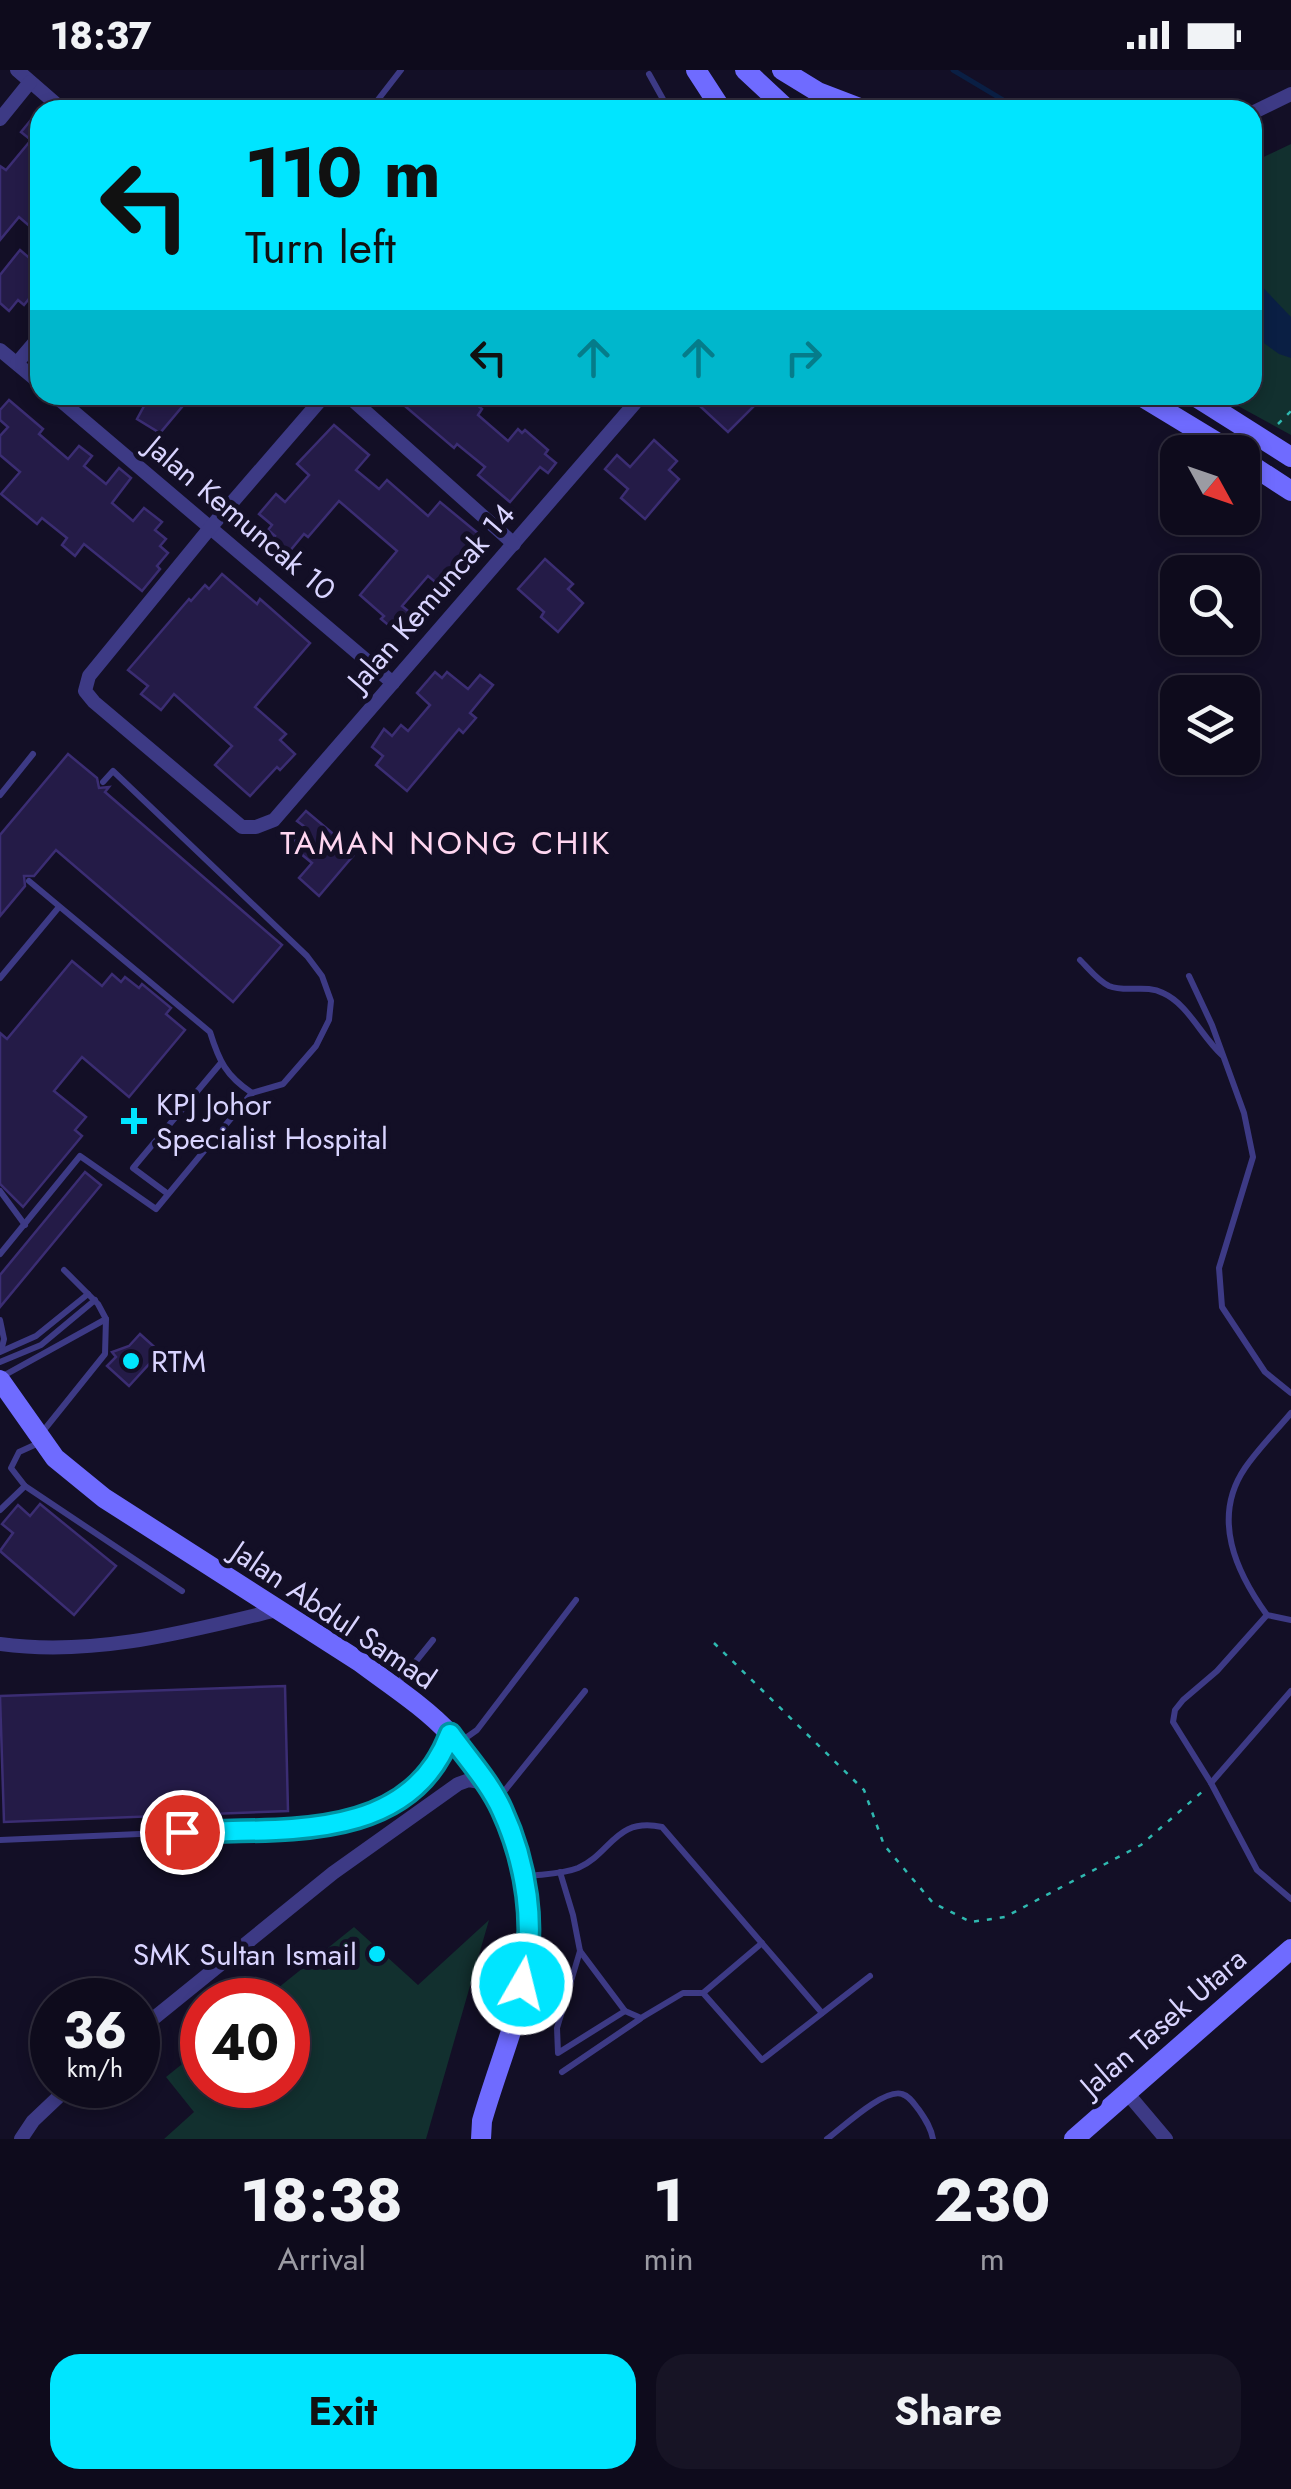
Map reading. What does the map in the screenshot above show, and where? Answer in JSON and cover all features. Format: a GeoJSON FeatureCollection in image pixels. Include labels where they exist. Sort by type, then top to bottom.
{"type":"FeatureCollection","features":[{"type":"Feature","properties":{"kind":"street"},"geometry":{"type":"LineString","coordinates":[[17,70],[51,100]]}},
{"type":"Feature","properties":{"kind":"street"},"geometry":{"type":"LineString","coordinates":[[696,70],[716,100]]}},
{"type":"Feature","properties":{"kind":"street"},"geometry":{"type":"LineString","coordinates":[[745,70],[777,100]]}},
{"type":"Feature","properties":{"kind":"street"},"geometry":{"type":"LineString","coordinates":[[782,70],[839,100]]}},
{"type":"Feature","properties":{"kind":"street"},"geometry":{"type":"LineString","coordinates":[[0,119],[30,82]]}},
{"type":"Feature","properties":{"kind":"street"},"geometry":{"type":"LineString","coordinates":[[1262,108],[1291,94]]}},
{"type":"Feature","properties":{"kind":"street"},"geometry":{"type":"LineString","coordinates":[[17,364],[30,348]]}},
{"type":"Feature","properties":{"kind":"street"},"geometry":{"type":"LineString","coordinates":[[0,350],[30,375]]}},
{"type":"Feature","properties":{"kind":"street","name":"Jalan Kemuncak 10"},"geometry":{"type":"LineString","coordinates":[[66,405],[393,684]]}},
{"type":"Feature","properties":{"kind":"street"},"geometry":{"type":"LineString","coordinates":[[210,528],[316,405]]}},
{"type":"Feature","properties":{"kind":"street"},"geometry":{"type":"LineString","coordinates":[[358,405],[514,544]]}},
{"type":"Feature","properties":{"kind":"street","name":"Jalan Kemuncak 14"},"geometry":{"type":"LineString","coordinates":[[210,528],[88,676],[85,690],[94,702],[242,827],[256,828],[274,820],[633,405]]}},
{"type":"Feature","properties":{"kind":"street"},"geometry":{"type":"LineString","coordinates":[[1155,405],[1204,435]]}},
{"type":"Feature","properties":{"kind":"street"},"geometry":{"type":"LineString","coordinates":[[1208,405],[1291,457]]}},
{"type":"Feature","properties":{"kind":"street"},"geometry":{"type":"LineString","coordinates":[[1260,470],[1291,491]]}},
{"type":"Feature","properties":{"kind":"street","name":"Jalan Abdul Samad"},"geometry":{"type":"LineString","coordinates":[[0,1379],[56,1458],[104,1498],[394,1688],[453,1739],[491,1792],[523,1877],[529,1922],[528,1959],[480,2139]]}},
{"type":"Feature","properties":{"kind":"street"},"geometry":{"type":"LineString","coordinates":[[0,1644],[74,1650],[182,1632],[277,1610]]}},
{"type":"Feature","properties":{"kind":"street"},"geometry":{"type":"LineString","coordinates":[[160,2013],[346,1864],[458,1784],[469,1780],[491,1792]]}},
{"type":"Feature","properties":{"kind":"street","name":"Jalan Tasek Utara"},"geometry":{"type":"LineString","coordinates":[[1074,2139],[1291,1949]]}},
{"type":"Feature","properties":{"kind":"street"},"geometry":{"type":"LineString","coordinates":[[1128,2094],[1166,2139]]}},
{"type":"Feature","properties":{"kind":"street"},"geometry":{"type":"LineString","coordinates":[[21,2139],[46,2108]]}},
{"type":"Feature","properties":{"kind":"lane"},"geometry":{"type":"LineString","coordinates":[[378,100],[401,70]]}},
{"type":"Feature","properties":{"kind":"lane"},"geometry":{"type":"LineString","coordinates":[[650,74],[664,100]]}},
{"type":"Feature","properties":{"kind":"lane"},"geometry":{"type":"LineString","coordinates":[[0,796],[33,754]]}},
{"type":"Feature","properties":{"kind":"lane"},"geometry":{"type":"LineString","coordinates":[[0,1254],[80,1156],[156,1210],[252,1093],[283,1084],[316,1046],[329,1020],[332,1002],[322,976],[307,956],[113,771],[103,782]]}},
{"type":"Feature","properties":{"kind":"lane"},"geometry":{"type":"LineString","coordinates":[[29,882],[210,1032],[220,1064],[233,1080],[252,1093]]}},
{"type":"Feature","properties":{"kind":"lane"},"geometry":{"type":"LineString","coordinates":[[0,978],[59,907]]}},
{"type":"Feature","properties":{"kind":"lane"},"geometry":{"type":"LineString","coordinates":[[1080,960],[1106,985],[1160,990],[1181,1004],[1203,1038],[1223,1056]]}},
{"type":"Feature","properties":{"kind":"lane"},"geometry":{"type":"LineString","coordinates":[[1188,976],[1244,1113],[1252,1157],[1219,1268],[1222,1307],[1265,1372],[1291,1393]]}},
{"type":"Feature","properties":{"kind":"lane"},"geometry":{"type":"LineString","coordinates":[[168,1194],[133,1168],[220,1064]]}},
{"type":"Feature","properties":{"kind":"lane"},"geometry":{"type":"LineString","coordinates":[[0,1191],[25,1225]]}},
{"type":"Feature","properties":{"kind":"lane"},"geometry":{"type":"LineString","coordinates":[[64,1270],[106,1318],[105,1354],[41,1439],[20,1452],[10,1468],[25,1486],[182,1592]]}},
{"type":"Feature","properties":{"kind":"lane"},"geometry":{"type":"LineString","coordinates":[[0,1352],[36,1336],[91,1297]]}},
{"type":"Feature","properties":{"kind":"lane"},"geometry":{"type":"LineString","coordinates":[[0,1362],[41,1345],[91,1297]]}},
{"type":"Feature","properties":{"kind":"lane"},"geometry":{"type":"LineString","coordinates":[[0,1379],[106,1318]]}},
{"type":"Feature","properties":{"kind":"lane"},"geometry":{"type":"LineString","coordinates":[[0,1320],[4,1339],[0,1352]]}},
{"type":"Feature","properties":{"kind":"lane"},"geometry":{"type":"LineString","coordinates":[[1290,1415],[1244,1470],[1234,1489],[1227,1531],[1234,1558],[1251,1592],[1268,1615],[1291,1620]]}},
{"type":"Feature","properties":{"kind":"lane"},"geometry":{"type":"LineString","coordinates":[[0,1510],[25,1486]]}},
{"type":"Feature","properties":{"kind":"lane"},"geometry":{"type":"LineString","coordinates":[[0,1840],[352,1822],[406,1796],[453,1739],[477,1730],[576,1600]]}},
{"type":"Feature","properties":{"kind":"lane"},"geometry":{"type":"LineString","coordinates":[[1268,1615],[1175,1710],[1173,1722],[1257,1870],[1291,1899]]}},
{"type":"Feature","properties":{"kind":"lane"},"geometry":{"type":"LineString","coordinates":[[394,1688],[432,1640]]}},
{"type":"Feature","properties":{"kind":"lane"},"geometry":{"type":"LineString","coordinates":[[491,1792],[585,1690]]}},
{"type":"Feature","properties":{"kind":"lane"},"geometry":{"type":"LineString","coordinates":[[1211,1783],[1291,1691]]}},
{"type":"Feature","properties":{"kind":"lane"},"geometry":{"type":"LineString","coordinates":[[523,1877],[580,1867],[620,1832],[647,1824],[662,1827],[822,2012]]}},
{"type":"Feature","properties":{"kind":"lane"},"geometry":{"type":"LineString","coordinates":[[560,1872],[574,1915],[580,1951],[557,2028],[558,2053],[625,2011]]}},
{"type":"Feature","properties":{"kind":"lane"},"geometry":{"type":"LineString","coordinates":[[562,2072],[683,1993],[702,1993],[762,1943]]}},
{"type":"Feature","properties":{"kind":"lane"},"geometry":{"type":"LineString","coordinates":[[580,1951],[625,2011],[641,2018]]}},
{"type":"Feature","properties":{"kind":"lane"},"geometry":{"type":"LineString","coordinates":[[702,1993],[762,2060],[870,1976]]}},
{"type":"Feature","properties":{"kind":"lane"},"geometry":{"type":"LineString","coordinates":[[827,2139],[885,2095],[898,2092],[908,2096],[918,2108],[934,2139]]}},
{"type":"Feature","properties":{"kind":"path"},"geometry":{"type":"LineString","coordinates":[[1280,421],[1291,412]]}},
{"type":"Feature","properties":{"kind":"path"},"geometry":{"type":"LineString","coordinates":[[714,1643],[864,1790],[884,1845],[933,1903],[971,1922],[1005,1917],[1142,1845],[1211,1783]]}},
{"type":"Feature","properties":{"kind":"green space"},"geometry":{"type":"Polygon","coordinates":[[[1291,144],[1291,435],[1236,405],[1262,405],[1262,158],[1291,144]]]}},
{"type":"Feature","properties":{"kind":"green space"},"geometry":{"type":"Polygon","coordinates":[[[489,1920],[426,2139],[164,2139],[194,2112],[191,2108],[310,2108],[310,1978],[290,1978],[354,1927],[418,1985],[489,1920]]]}},
{"type":"Feature","properties":{"kind":"green space"},"geometry":{"type":"Polygon","coordinates":[[[180,2066],[180,2094],[166,2077],[180,2066]]]}},
{"type":"Feature","properties":{"kind":"water"},"geometry":{"type":"Polygon","coordinates":[[[1262,286],[1291,317],[1291,358],[1262,342],[1262,286]]]}},
{"type":"Feature","properties":{"kind":"building"},"geometry":{"type":"Polygon","coordinates":[[[30,121],[30,139],[21,132],[30,121]]]}},
{"type":"Feature","properties":{"kind":"building"},"geometry":{"type":"Polygon","coordinates":[[[30,141],[30,226],[19,217],[0,240],[0,166],[6,170],[30,141]]]}},
{"type":"Feature","properties":{"kind":"building"},"geometry":{"type":"Polygon","coordinates":[[[20,250],[30,258],[30,298],[24,305],[18,300],[9,311],[0,303],[0,275],[20,250]]]}},
{"type":"Feature","properties":{"kind":"building"},"geometry":{"type":"Polygon","coordinates":[[[9,400],[43,429],[39,434],[68,459],[79,446],[92,456],[84,466],[106,484],[119,468],[131,478],[112,503],[133,521],[144,508],[162,522],[155,530],[166,539],[160,546],[168,553],[142,591],[84,544],[75,556],[62,545],[67,538],[42,518],[37,524],[1,494],[20,472],[0,455],[0,436],[8,427],[0,420],[0,410],[9,400]]]}},
{"type":"Feature","properties":{"kind":"building"},"geometry":{"type":"Polygon","coordinates":[[[145,405],[184,405],[160,433],[137,419],[145,405]]]}},
{"type":"Feature","properties":{"kind":"building"},"geometry":{"type":"Polygon","coordinates":[[[404,405],[477,405],[482,409],[478,415],[508,441],[518,429],[522,433],[525,430],[548,450],[545,454],[556,463],[548,473],[540,467],[510,502],[478,475],[485,467],[457,444],[454,448],[404,405]]]}},
{"type":"Feature","properties":{"kind":"building"},"geometry":{"type":"Polygon","coordinates":[[[699,405],[755,405],[728,432],[699,405]]]}},
{"type":"Feature","properties":{"kind":"building"},"geometry":{"type":"Polygon","coordinates":[[[334,425],[369,455],[356,470],[379,489],[387,480],[428,516],[440,502],[480,535],[458,562],[462,565],[449,581],[445,578],[439,585],[428,576],[402,606],[413,615],[398,633],[360,595],[397,551],[339,501],[284,558],[268,544],[275,536],[268,530],[272,525],[259,514],[276,494],[285,502],[309,475],[297,464],[334,425]]]}},
{"type":"Feature","properties":{"kind":"building"},"geometry":{"type":"Polygon","coordinates":[[[654,440],[677,461],[669,470],[679,479],[645,519],[621,498],[628,489],[605,469],[617,455],[630,467],[654,440]]]}},
{"type":"Feature","properties":{"kind":"building"},"geometry":{"type":"Polygon","coordinates":[[[545,559],[573,584],[568,589],[583,603],[558,632],[541,617],[544,612],[518,589],[545,559]]]}},
{"type":"Feature","properties":{"kind":"building"},"geometry":{"type":"Polygon","coordinates":[[[222,574],[257,604],[260,599],[310,643],[255,707],[286,734],[280,740],[295,754],[250,796],[215,765],[232,746],[174,694],[161,710],[141,694],[148,686],[128,670],[189,599],[205,585],[209,589],[222,574]]]}},
{"type":"Feature","properties":{"kind":"building"},"geometry":{"type":"Polygon","coordinates":[[[435,672],[442,678],[447,672],[468,689],[480,675],[493,685],[470,713],[476,718],[463,733],[459,729],[407,791],[376,765],[383,756],[372,747],[384,729],[392,736],[401,725],[408,731],[430,705],[417,693],[435,672]]]}},
{"type":"Feature","properties":{"kind":"building"},"geometry":{"type":"Polygon","coordinates":[[[68,754],[97,778],[99,788],[109,787],[105,792],[282,945],[233,1002],[56,850],[34,876],[24,876],[25,886],[0,916],[0,835],[68,754]]]}},
{"type":"Feature","properties":{"kind":"building"},"geometry":{"type":"Polygon","coordinates":[[[306,811],[353,856],[319,896],[299,878],[312,863],[295,849],[293,842],[305,827],[297,821],[306,811]]]}},
{"type":"Feature","properties":{"kind":"building"},"geometry":{"type":"Polygon","coordinates":[[[72,961],[102,986],[112,974],[121,982],[125,977],[139,988],[142,984],[171,1008],[166,1014],[185,1030],[129,1097],[82,1057],[54,1091],[86,1117],[75,1130],[82,1136],[23,1207],[0,1184],[0,1033],[7,1039],[72,961]]]}},
{"type":"Feature","properties":{"kind":"building"},"geometry":{"type":"Polygon","coordinates":[[[85,1172],[101,1185],[0,1307],[0,1275],[85,1172]]]}},
{"type":"Feature","properties":{"kind":"building","name":"RTM"},"geometry":{"type":"Polygon","coordinates":[[[140,1334],[160,1352],[129,1386],[107,1366],[116,1357],[112,1352],[129,1346],[140,1334]]]}},
{"type":"Feature","properties":{"kind":"building"},"geometry":{"type":"Polygon","coordinates":[[[40,1504],[116,1566],[74,1615],[0,1551],[13,1533],[2,1524],[18,1505],[30,1516],[40,1504]]]}},
{"type":"Feature","properties":{"kind":"building"},"geometry":{"type":"Polygon","coordinates":[[[285,1686],[288,1811],[4,1822],[0,1696],[285,1686]]]}},
{"type":"Feature","properties":{"kind":"waterway"},"geometry":{"type":"LineString","coordinates":[[953,70],[1003,100]]}},
{"type":"Feature","properties":{"kind":"place","name":"KPJ Johor Specialist Hospital"},"geometry":{"type":"Point","coordinates":[134,1121]}},
{"type":"Feature","properties":{"kind":"place","name":"RTM"},"geometry":{"type":"Point","coordinates":[131,1361]}},
{"type":"Feature","properties":{"kind":"place","name":"SMK Sultan Ismail"},"geometry":{"type":"Point","coordinates":[377,1954]}},
{"type":"Feature","properties":{"kind":"district","name":"TAMAN NONG CHIK"},"geometry":{"type":"Point","coordinates":[446,843]}},
{"type":"Feature","properties":{"kind":"route"},"geometry":{"type":"LineString","coordinates":[[182,1832],[352,1822],[406,1796],[437,1762],[450,1734],[502,1809],[515,1849],[529,1922],[528,1959],[522,1984]]}}]}
